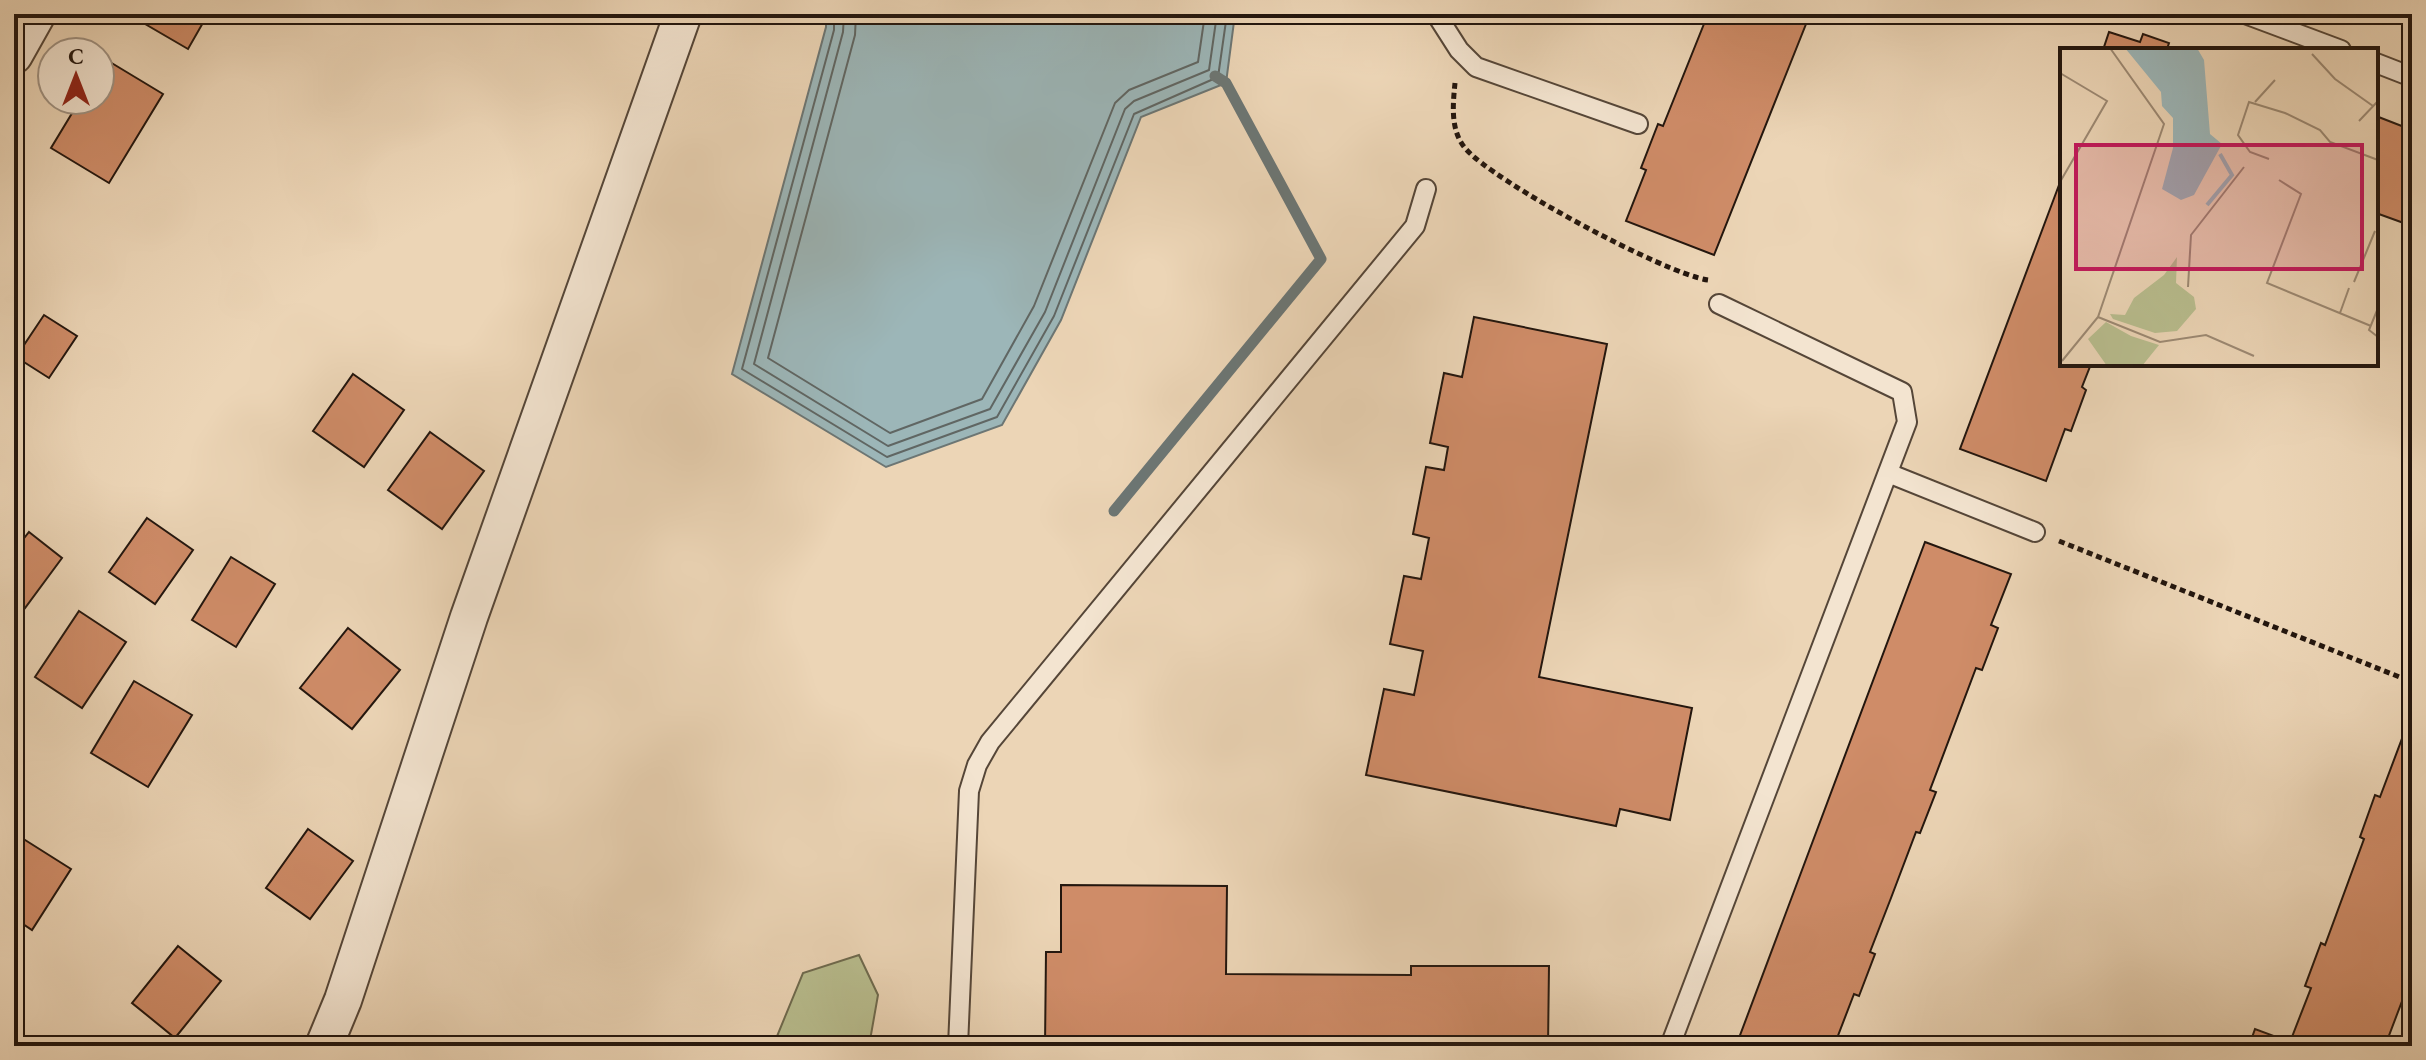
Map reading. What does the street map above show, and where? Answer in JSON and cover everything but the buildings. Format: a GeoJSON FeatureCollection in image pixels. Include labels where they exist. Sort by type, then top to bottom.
{"type":"FeatureCollection","features":[{"type":"Feature","properties":{"kind":"street"},"geometry":{"type":"LineString","coordinates":[[14,55],[37,14]]}},
{"type":"Feature","properties":{"kind":"street"},"geometry":{"type":"LineString","coordinates":[[324,1046],[343,1000],[475,602],[683,14]]}},
{"type":"Feature","properties":{"kind":"lane"},"geometry":{"type":"LineString","coordinates":[[1436,14],[1459,50],[1476,67],[1638,124]]}},
{"type":"Feature","properties":{"kind":"lane"},"geometry":{"type":"LineString","coordinates":[[2245,14],[2336,48]]}},
{"type":"Feature","properties":{"kind":"lane"},"geometry":{"type":"LineString","coordinates":[[2378,64],[2412,77]]}},
{"type":"Feature","properties":{"kind":"lane"},"geometry":{"type":"LineString","coordinates":[[958,1046],[969,791],[977,765],[990,742],[1415,226],[1426,189]]}},
{"type":"Feature","properties":{"kind":"lane"},"geometry":{"type":"LineString","coordinates":[[1670,1046],[1907,422],[1902,392],[1719,304]]}},
{"type":"Feature","properties":{"kind":"lane"},"geometry":{"type":"LineString","coordinates":[[1888,473],[2035,532]]}},
{"type":"Feature","properties":{"kind":"path"},"geometry":{"type":"LineString","coordinates":[[1459,50],[1452,115],[1464,147],[1516,187],[1659,264],[1715,281],[1719,304]]}},
{"type":"Feature","properties":{"kind":"path"},"geometry":{"type":"LineString","coordinates":[[2035,532],[2412,682]]}},
{"type":"Feature","properties":{"kind":"green space"},"geometry":{"type":"Polygon","coordinates":[[[859,955],[878,995],[869,1046],[773,1046],[803,973],[859,955]]]}},
{"type":"Feature","properties":{"kind":"water"},"geometry":{"type":"Polygon","coordinates":[[[826,14],[1235,14],[1226,83],[1141,117],[1061,320],[1002,425],[886,467],[732,374],[826,27],[826,14]]]}},
{"type":"Feature","properties":{"kind":"waterway"},"geometry":{"type":"LineString","coordinates":[[1114,511],[1321,259],[1226,83],[1215,76]]}}]}
